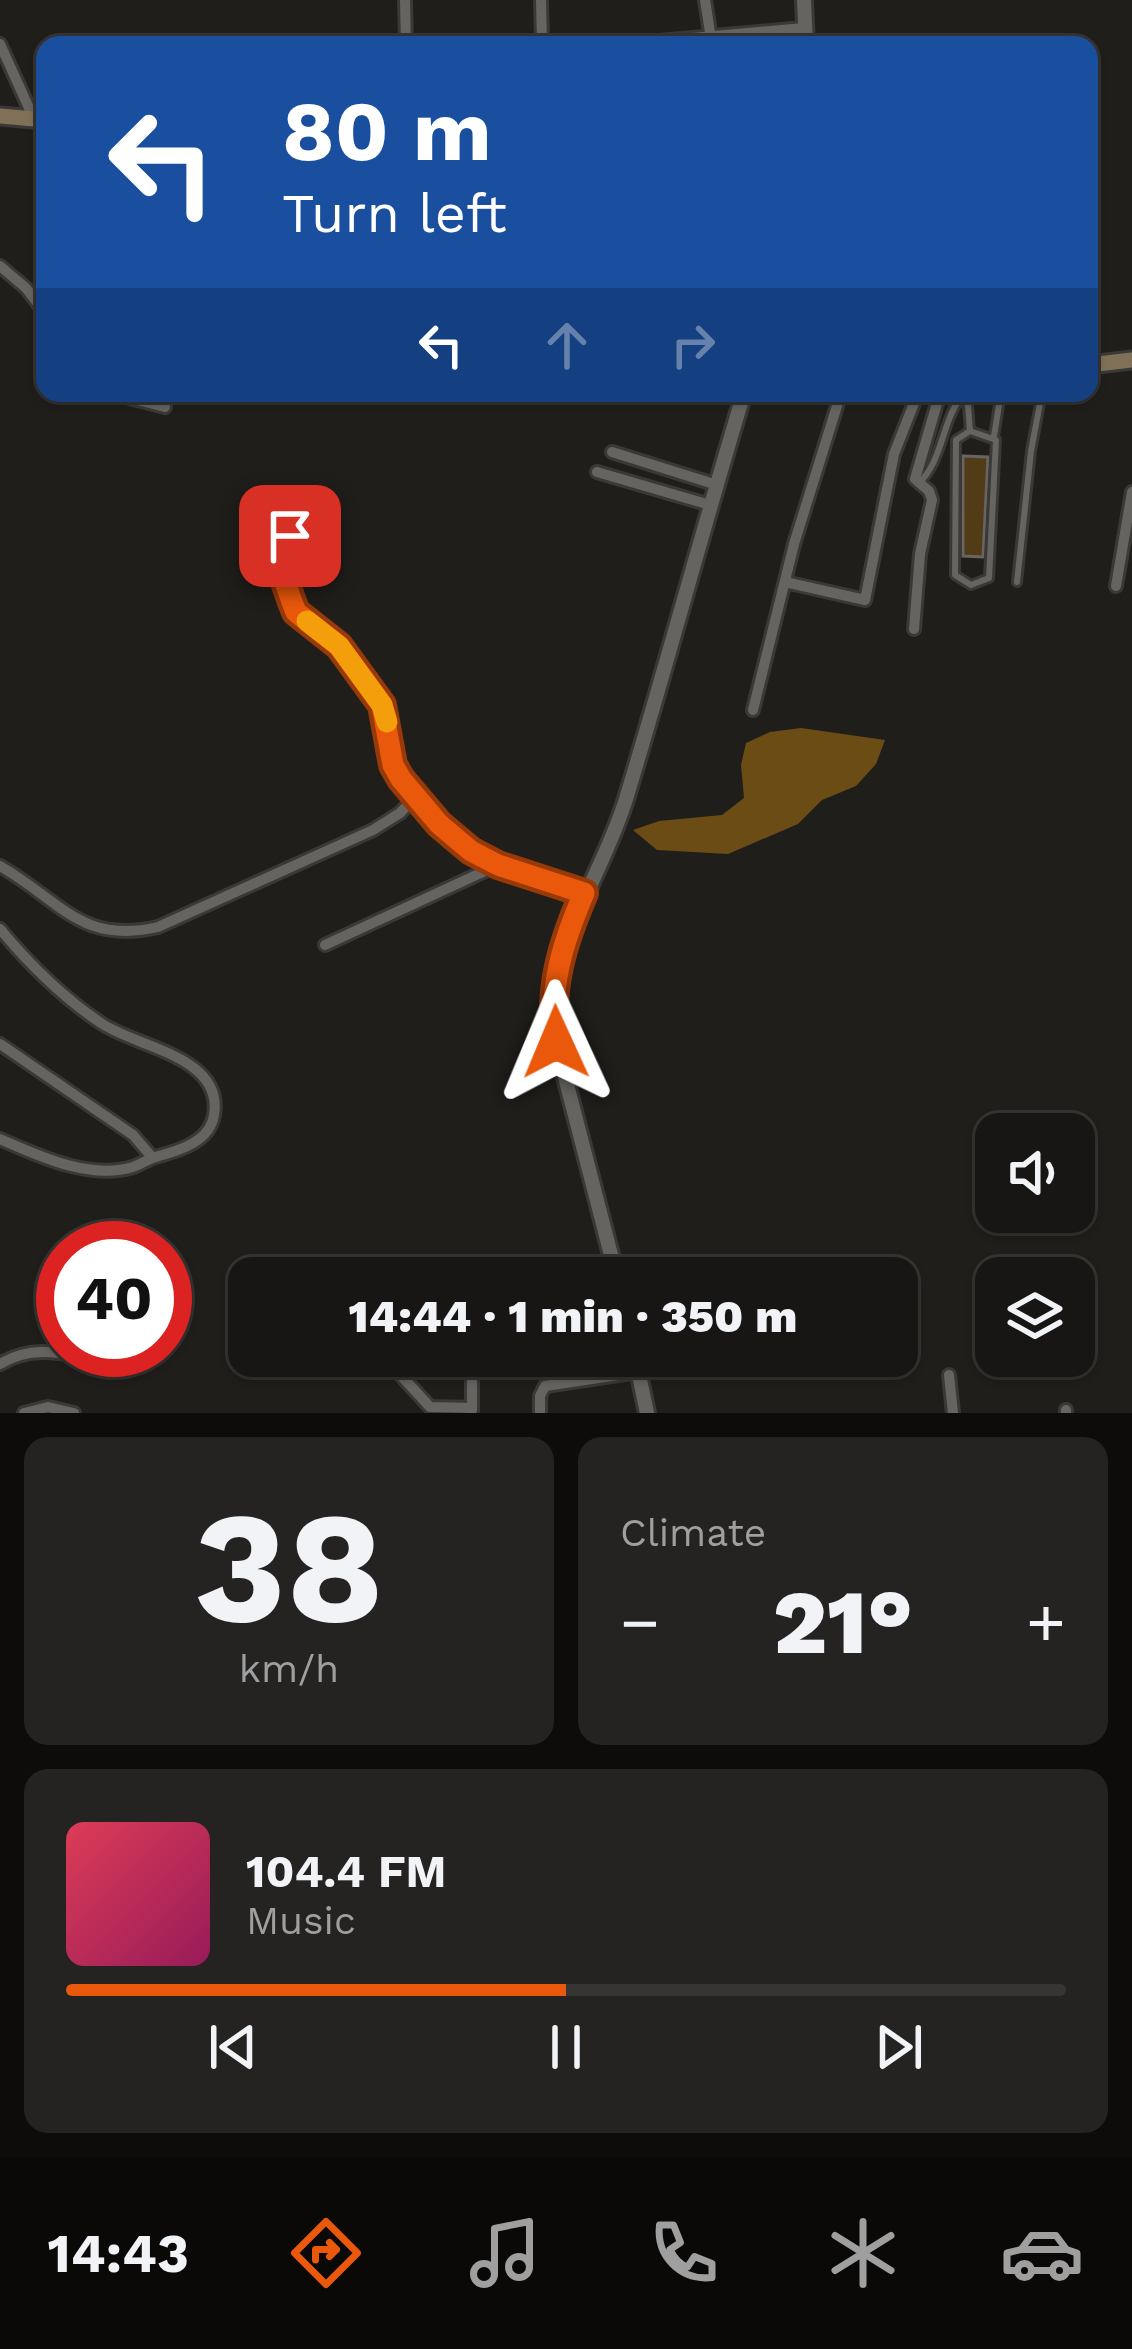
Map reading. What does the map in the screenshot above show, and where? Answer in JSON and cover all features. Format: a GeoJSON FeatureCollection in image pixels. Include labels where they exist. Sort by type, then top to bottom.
{"type":"FeatureCollection","features":[{"type":"Feature","properties":{"kind":"main road"},"geometry":{"type":"LineString","coordinates":[[0,116],[36,120]]}},
{"type":"Feature","properties":{"kind":"main road"},"geometry":{"type":"LineString","coordinates":[[1098,364],[1132,360]]}},
{"type":"Feature","properties":{"kind":"street"},"geometry":{"type":"LineString","coordinates":[[405,0],[406,36]]}},
{"type":"Feature","properties":{"kind":"street"},"geometry":{"type":"LineString","coordinates":[[541,0],[542,36]]}},
{"type":"Feature","properties":{"kind":"street"},"geometry":{"type":"LineString","coordinates":[[705,0],[711,36]]}},
{"type":"Feature","properties":{"kind":"street"},"geometry":{"type":"LineString","coordinates":[[804,0],[805,36]]}},
{"type":"Feature","properties":{"kind":"street"},"geometry":{"type":"LineString","coordinates":[[736,36],[804,28]]}},
{"type":"Feature","properties":{"kind":"street"},"geometry":{"type":"LineString","coordinates":[[0,44],[36,114]]}},
{"type":"Feature","properties":{"kind":"street"},"geometry":{"type":"LineString","coordinates":[[0,266],[36,302]]}},
{"type":"Feature","properties":{"kind":"street"},"geometry":{"type":"LineString","coordinates":[[145,402],[165,407]]}},
{"type":"Feature","properties":{"kind":"street"},"geometry":{"type":"LineString","coordinates":[[612,1257],[553,1020],[557,970],[584,893],[625,802],[741,402]]}},
{"type":"Feature","properties":{"kind":"street"},"geometry":{"type":"LineString","coordinates":[[753,710],[784,582],[839,402]]}},
{"type":"Feature","properties":{"kind":"street"},"geometry":{"type":"LineString","coordinates":[[784,582],[865,600],[894,454],[914,402]]}},
{"type":"Feature","properties":{"kind":"street"},"geometry":{"type":"LineString","coordinates":[[914,629],[920,554],[932,500],[915,479],[937,402]]}},
{"type":"Feature","properties":{"kind":"street"},"geometry":{"type":"LineString","coordinates":[[612,452],[716,484]]}},
{"type":"Feature","properties":{"kind":"street"},"geometry":{"type":"LineString","coordinates":[[597,472],[710,505]]}},
{"type":"Feature","properties":{"kind":"street"},"geometry":{"type":"LineString","coordinates":[[1116,586],[1132,492]]}},
{"type":"Feature","properties":{"kind":"street"},"geometry":{"type":"LineString","coordinates":[[286,500],[290,536],[286,585],[296,612],[339,646],[382,705],[393,765],[416,796],[471,851],[498,865],[584,893]]}},
{"type":"Feature","properties":{"kind":"street"},"geometry":{"type":"LineString","coordinates":[[0,866],[68,914],[100,930],[131,934],[158,927],[373,830],[416,796]]}},
{"type":"Feature","properties":{"kind":"street"},"geometry":{"type":"LineString","coordinates":[[325,945],[498,865]]}},
{"type":"Feature","properties":{"kind":"street"},"geometry":{"type":"LineString","coordinates":[[0,929],[35,970],[104,1026],[196,1069],[210,1085],[215,1107],[212,1125],[197,1142],[121,1169],[85,1168],[0,1139]]}},
{"type":"Feature","properties":{"kind":"street"},"geometry":{"type":"LineString","coordinates":[[0,1044],[133,1136],[152,1157]]}},
{"type":"Feature","properties":{"kind":"street"},"geometry":{"type":"LineString","coordinates":[[0,1364],[22,1352],[36,1351]]}},
{"type":"Feature","properties":{"kind":"street"},"geometry":{"type":"LineString","coordinates":[[949,1375],[953,1413]]}},
{"type":"Feature","properties":{"kind":"street"},"geometry":{"type":"LineString","coordinates":[[402,1377],[430,1407],[472,1410],[472,1382]]}},
{"type":"Feature","properties":{"kind":"street"},"geometry":{"type":"LineString","coordinates":[[540,1413],[545,1386],[605,1377]]}},
{"type":"Feature","properties":{"kind":"street"},"geometry":{"type":"LineString","coordinates":[[639,1377],[647,1413]]}},
{"type":"Feature","properties":{"kind":"street"},"geometry":{"type":"LineString","coordinates":[[24,1413],[48,1407],[74,1413]]}},
{"type":"Feature","properties":{"kind":"lane"},"geometry":{"type":"LineString","coordinates":[[917,485],[932,468],[959,402]]}},
{"type":"Feature","properties":{"kind":"lane"},"geometry":{"type":"LineString","coordinates":[[968,402],[970,431]]}},
{"type":"Feature","properties":{"kind":"lane"},"geometry":{"type":"LineString","coordinates":[[994,436],[970,431],[956,440],[955,575],[971,585],[989,578],[998,402]]}},
{"type":"Feature","properties":{"kind":"lane"},"geometry":{"type":"LineString","coordinates":[[1017,582],[1040,402]]}},
{"type":"Feature","properties":{"kind":"shaded area"},"geometry":{"type":"Polygon","coordinates":[[[801,728],[885,740],[876,764],[856,786],[822,800],[798,824],[728,854],[657,850],[633,830],[659,821],[722,815],[744,798],[741,765],[746,743],[770,732],[801,728]]]}},
{"type":"Feature","properties":{"kind":"building"},"geometry":{"type":"Polygon","coordinates":[[[963,456],[988,457],[983,557],[963,556],[963,456]]]}},
{"type":"Feature","properties":{"kind":"slow traffic"},"geometry":{"type":"LineString","coordinates":[[307,621],[339,646],[382,705],[387,722]]}},
{"type":"Feature","properties":{"kind":"route"},"geometry":{"type":"LineString","coordinates":[[290,536],[286,585],[296,612],[339,646],[382,705],[393,765],[401,779],[439,824],[471,851],[498,865],[584,893],[557,970],[552,1002],[556,1042]]}}]}
